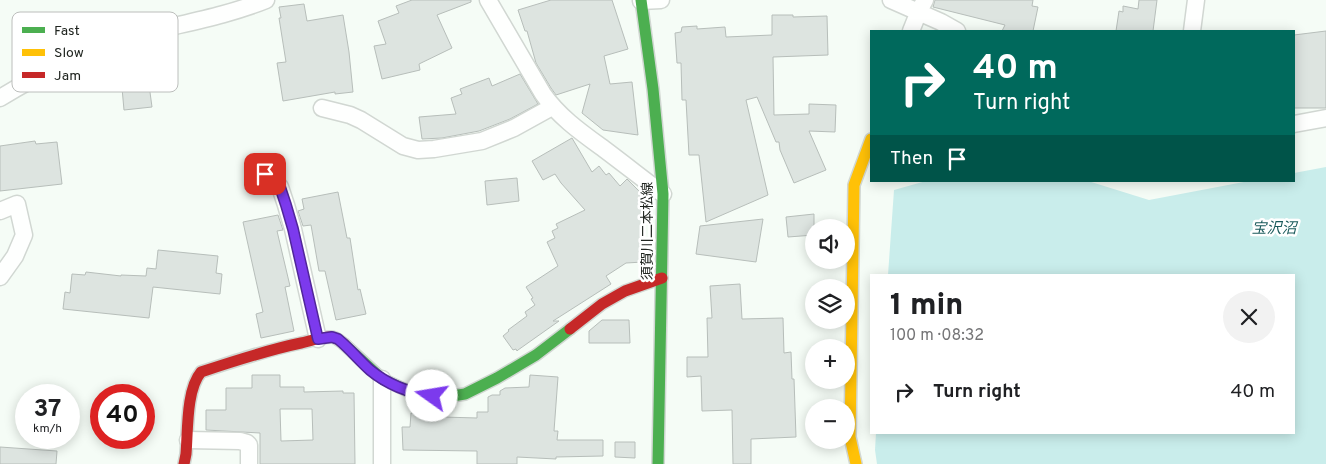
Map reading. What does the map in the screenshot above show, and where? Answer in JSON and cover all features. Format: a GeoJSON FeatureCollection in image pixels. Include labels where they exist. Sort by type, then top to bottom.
{"type":"FeatureCollection","features":[{"type":"Feature","properties":{"kind":"street"},"geometry":{"type":"LineString","coordinates":[[178,26],[247,8],[266,0]]}},
{"type":"Feature","properties":{"kind":"street"},"geometry":{"type":"LineString","coordinates":[[488,0],[552,107],[663,194]]}},
{"type":"Feature","properties":{"kind":"street"},"geometry":{"type":"LineString","coordinates":[[641,1],[661,0]]}},
{"type":"Feature","properties":{"kind":"street"},"geometry":{"type":"LineString","coordinates":[[891,0],[922,6],[941,22],[954,30]]}},
{"type":"Feature","properties":{"kind":"street"},"geometry":{"type":"LineString","coordinates":[[1192,30],[1196,0]]}},
{"type":"Feature","properties":{"kind":"street","name":"須賀川二本松線"},"geometry":{"type":"LineString","coordinates":[[641,1],[653,89],[663,194],[658,464]]}},
{"type":"Feature","properties":{"kind":"street"},"geometry":{"type":"LineString","coordinates":[[912,30],[922,6]]}},
{"type":"Feature","properties":{"kind":"street"},"geometry":{"type":"LineString","coordinates":[[0,98],[12,92]]}},
{"type":"Feature","properties":{"kind":"street"},"geometry":{"type":"LineString","coordinates":[[322,108],[350,115],[403,146],[418,150],[482,141],[514,128],[552,107]]}},
{"type":"Feature","properties":{"kind":"street"},"geometry":{"type":"LineString","coordinates":[[1295,124],[1326,118]]}},
{"type":"Feature","properties":{"kind":"street"},"geometry":{"type":"LineString","coordinates":[[856,464],[850,437],[854,185],[870,142]]}},
{"type":"Feature","properties":{"kind":"street"},"geometry":{"type":"LineString","coordinates":[[265,174],[280,187],[286,205],[318,339]]}},
{"type":"Feature","properties":{"kind":"street"},"geometry":{"type":"LineString","coordinates":[[0,211],[18,204],[24,235],[15,256],[0,277]]}},
{"type":"Feature","properties":{"kind":"street"},"geometry":{"type":"LineString","coordinates":[[184,464],[188,440],[191,393],[196,378],[202,372],[252,355],[332,337],[338,339],[382,379],[408,391],[425,395],[452,396],[466,394],[536,355],[602,304],[625,291],[662,278]]}},
{"type":"Feature","properties":{"kind":"street"},"geometry":{"type":"LineString","coordinates":[[382,379],[382,464]]}},
{"type":"Feature","properties":{"kind":"street"},"geometry":{"type":"LineString","coordinates":[[188,440],[240,441],[247,443],[249,446],[249,464]]}},
{"type":"Feature","properties":{"kind":"water","name":"宝沢沼"},"geometry":{"type":"Polygon","coordinates":[[[1326,167],[1326,464],[877,464],[875,450],[876,434],[1295,434],[1295,274],[888,274],[894,190],[922,182],[1091,182],[1149,200],[1244,182],[1295,182],[1295,173],[1326,167]]]}},
{"type":"Feature","properties":{"kind":"building"},"geometry":{"type":"Polygon","coordinates":[[[412,0],[471,0],[471,2],[437,15],[452,48],[419,64],[420,70],[382,79],[374,46],[386,44],[378,21],[399,13],[396,6],[412,0]]]}},
{"type":"Feature","properties":{"kind":"building"},"geometry":{"type":"Polygon","coordinates":[[[551,0],[612,0],[628,49],[604,56],[610,84],[632,82],[638,135],[603,130],[582,113],[590,84],[556,95],[551,88],[536,63],[527,31],[525,31],[518,10],[551,0]]]}},
{"type":"Feature","properties":{"kind":"building"},"geometry":{"type":"Polygon","coordinates":[[[935,0],[1033,0],[1032,6],[1038,7],[1033,30],[1002,30],[1005,25],[933,7],[935,0]]]}},
{"type":"Feature","properties":{"kind":"building"},"geometry":{"type":"Polygon","coordinates":[[[1139,0],[1157,0],[1153,30],[1116,30],[1119,11],[1123,12],[1123,6],[1138,9],[1139,0]]]}},
{"type":"Feature","properties":{"kind":"building"},"geometry":{"type":"Polygon","coordinates":[[[304,4],[307,21],[343,15],[353,92],[335,94],[335,92],[283,101],[277,63],[286,62],[279,7],[304,4]]]}},
{"type":"Feature","properties":{"kind":"building"},"geometry":{"type":"Polygon","coordinates":[[[772,15],[793,15],[793,17],[827,16],[828,55],[773,57],[774,115],[809,114],[809,104],[836,105],[835,132],[809,131],[826,170],[794,183],[780,150],[779,142],[776,142],[757,97],[746,100],[768,195],[706,222],[699,155],[689,155],[686,100],[682,100],[681,63],[677,63],[675,33],[681,32],[682,27],[697,26],[697,29],[725,27],[726,37],[772,35],[772,15]]]}},
{"type":"Feature","properties":{"kind":"building"},"geometry":{"type":"Polygon","coordinates":[[[1326,31],[1326,108],[1295,108],[1295,35],[1326,31]]]}},
{"type":"Feature","properties":{"kind":"building"},"geometry":{"type":"Polygon","coordinates":[[[520,74],[538,104],[510,119],[479,131],[442,138],[422,139],[419,117],[456,114],[451,98],[462,94],[460,89],[489,78],[492,86],[520,74]]]}},
{"type":"Feature","properties":{"kind":"building"},"geometry":{"type":"Polygon","coordinates":[[[122,92],[150,92],[152,107],[124,110],[122,92]]]}},
{"type":"Feature","properties":{"kind":"building"},"geometry":{"type":"Polygon","coordinates":[[[572,138],[592,172],[599,166],[606,175],[609,173],[620,186],[627,179],[639,191],[643,262],[626,263],[606,276],[611,284],[553,321],[559,321],[517,351],[516,349],[513,350],[503,336],[527,316],[525,312],[535,305],[526,287],[558,266],[547,242],[555,238],[552,231],[558,228],[556,224],[585,210],[555,174],[543,180],[532,161],[572,138]]]}},
{"type":"Feature","properties":{"kind":"building"},"geometry":{"type":"Polygon","coordinates":[[[35,141],[36,144],[57,142],[62,184],[0,191],[0,146],[35,141]]]}},
{"type":"Feature","properties":{"kind":"building"},"geometry":{"type":"Polygon","coordinates":[[[517,178],[519,201],[487,205],[485,181],[517,178]]]}},
{"type":"Feature","properties":{"kind":"building"},"geometry":{"type":"Polygon","coordinates":[[[338,192],[347,238],[350,238],[358,290],[360,289],[366,314],[336,320],[325,271],[319,271],[311,225],[303,226],[298,211],[304,209],[302,199],[338,192]]]}},
{"type":"Feature","properties":{"kind":"building"},"geometry":{"type":"Polygon","coordinates":[[[814,214],[814,219],[805,219],[805,236],[788,237],[786,217],[814,214]]]}},
{"type":"Feature","properties":{"kind":"building"},"geometry":{"type":"Polygon","coordinates":[[[278,215],[283,230],[277,231],[290,286],[285,287],[294,331],[261,338],[256,314],[263,312],[243,222],[278,215]]]}},
{"type":"Feature","properties":{"kind":"building"},"geometry":{"type":"Polygon","coordinates":[[[763,219],[756,262],[696,254],[700,226],[763,219]]]}},
{"type":"Feature","properties":{"kind":"building"},"geometry":{"type":"Polygon","coordinates":[[[158,250],[218,256],[216,273],[222,274],[220,294],[153,287],[149,318],[63,309],[65,292],[70,293],[72,274],[85,275],[86,272],[121,276],[146,276],[147,268],[156,269],[158,250]]]}},
{"type":"Feature","properties":{"kind":"building"},"geometry":{"type":"Polygon","coordinates":[[[740,284],[742,319],[783,318],[784,353],[791,352],[792,379],[794,379],[796,437],[751,439],[751,464],[733,464],[732,410],[702,411],[701,376],[687,377],[687,357],[708,357],[707,318],[712,318],[710,286],[740,284]]]}},
{"type":"Feature","properties":{"kind":"building"},"geometry":{"type":"Polygon","coordinates":[[[602,320],[629,320],[630,343],[589,343],[589,331],[602,320]]]}},
{"type":"Feature","properties":{"kind":"building"},"geometry":{"type":"Polygon","coordinates":[[[252,375],[280,375],[280,387],[304,387],[304,392],[343,391],[343,393],[354,393],[355,464],[260,464],[260,433],[206,430],[206,410],[226,410],[226,388],[252,388],[252,375]],[[280,409],[281,441],[313,440],[312,409],[280,409]]]}},
{"type":"Feature","properties":{"kind":"building"},"geometry":{"type":"Polygon","coordinates":[[[530,375],[558,377],[554,431],[558,431],[557,440],[603,440],[603,456],[556,457],[556,459],[517,457],[517,464],[477,464],[477,451],[403,450],[402,427],[410,427],[411,413],[443,414],[443,417],[477,418],[477,412],[488,412],[488,397],[500,395],[500,391],[505,388],[529,387],[530,375]]]}},
{"type":"Feature","properties":{"kind":"building"},"geometry":{"type":"Polygon","coordinates":[[[615,442],[635,442],[635,458],[615,457],[615,442]]]}},
{"type":"Feature","properties":{"kind":"building"},"geometry":{"type":"Polygon","coordinates":[[[0,447],[57,451],[56,464],[0,464],[0,447]]]}},
{"type":"Feature","properties":{"kind":"traffic: fast"},"geometry":{"type":"LineString","coordinates":[[641,0],[653,89],[663,194],[658,464]]}},
{"type":"Feature","properties":{"kind":"traffic: fast"},"geometry":{"type":"LineString","coordinates":[[344,344],[382,379],[408,391],[432,396],[452,396],[465,394],[497,378],[536,355],[570,329]]}},
{"type":"Feature","properties":{"kind":"traffic: slow"},"geometry":{"type":"LineString","coordinates":[[856,464],[850,437],[854,185],[870,142]]}},
{"type":"Feature","properties":{"kind":"traffic: jam"},"geometry":{"type":"LineString","coordinates":[[570,329],[602,304],[625,291],[662,278]]}},
{"type":"Feature","properties":{"kind":"traffic: jam"},"geometry":{"type":"LineString","coordinates":[[184,464],[190,400],[196,380],[201,372],[263,352],[319,338],[333,337],[344,344]]}},
{"type":"Feature","properties":{"kind":"route"},"geometry":{"type":"LineString","coordinates":[[265,174],[280,187],[286,205],[318,339],[332,337],[338,339],[382,379],[408,391],[432,396]]}}]}
